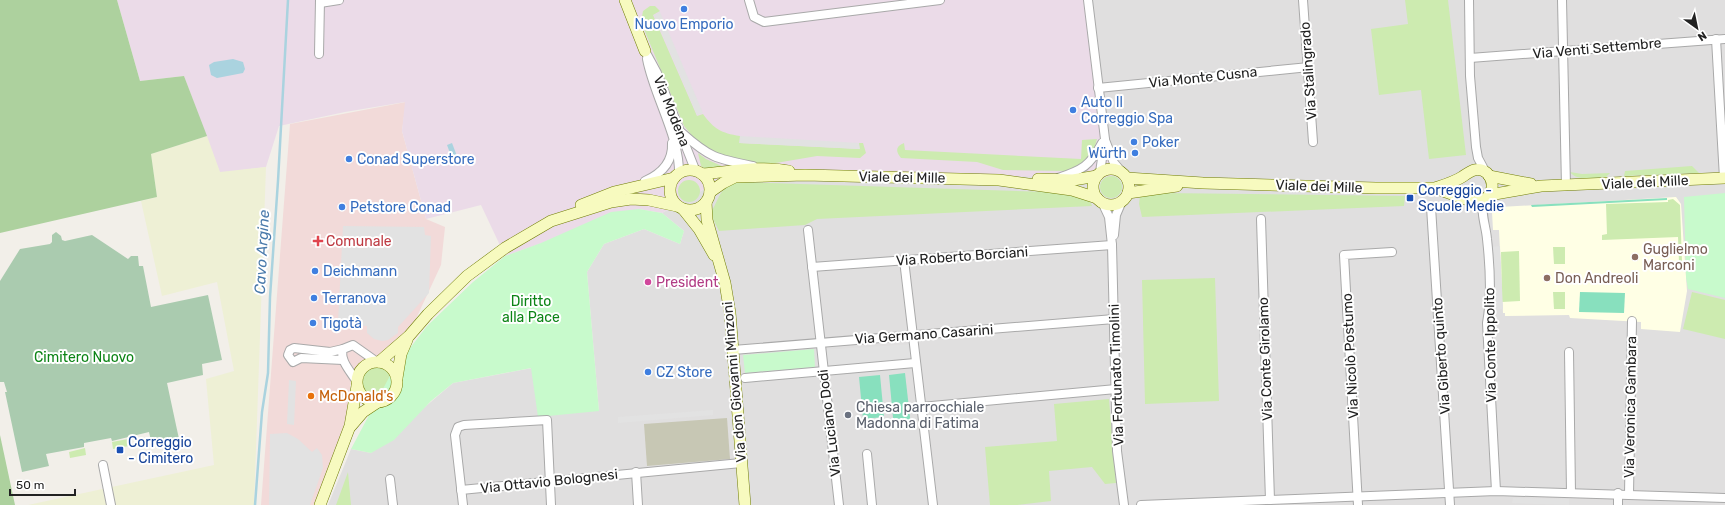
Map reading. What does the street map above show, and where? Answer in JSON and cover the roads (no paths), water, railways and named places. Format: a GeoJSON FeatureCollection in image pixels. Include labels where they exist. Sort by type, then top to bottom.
{"type":"FeatureCollection","features":[{"type":"Feature","properties":{"kind":"main road","name":"Via Modena"},"geometry":{"type":"LineString","coordinates":[[626,0],[645,51]]}},
{"type":"Feature","properties":{"kind":"main road","name":"Viale dei Mille"},"geometry":{"type":"LineString","coordinates":[[710,192],[723,182],[735,177],[805,175],[1052,180],[1087,178],[1110,168],[1124,175],[1203,182],[1376,188],[1435,188],[1465,197],[1474,202],[1487,197],[1541,186],[1724,178]]}},
{"type":"Feature","properties":{"kind":"main road","name":"Viale dei Mille"},"geometry":{"type":"LineString","coordinates":[[564,216],[583,204],[614,192],[676,176],[690,170],[699,173],[782,169],[805,175]]}},
{"type":"Feature","properties":{"kind":"main road","name":"Viale dei Mille"},"geometry":{"type":"LineString","coordinates":[[1435,188],[1475,169],[1487,174],[1541,186]]}},
{"type":"Feature","properties":{"kind":"main road"},"geometry":{"type":"LineString","coordinates":[[378,362],[408,336],[438,304],[479,266],[518,239],[564,216],[631,199],[649,200],[680,208],[696,210],[706,202],[710,192],[709,185],[699,173]]}},
{"type":"Feature","properties":{"kind":"main road"},"geometry":{"type":"LineString","coordinates":[[1098,174],[1093,187],[1100,200]]}},
{"type":"Feature","properties":{"kind":"main road"},"geometry":{"type":"LineString","coordinates":[[1465,197],[1460,187],[1466,174]]}},
{"type":"Feature","properties":{"kind":"main road"},"geometry":{"type":"LineString","coordinates":[[1487,174],[1492,186],[1487,197]]}},
{"type":"Feature","properties":{"kind":"main road"},"geometry":{"type":"LineString","coordinates":[[1124,175],[1129,188],[1125,197]]}},
{"type":"Feature","properties":{"kind":"main road"},"geometry":{"type":"LineString","coordinates":[[676,176],[670,190],[673,202],[680,208]]}},
{"type":"Feature","properties":{"kind":"main road","name":"Viale dei Mille"},"geometry":{"type":"LineString","coordinates":[[1000,180],[1072,190],[1112,204],[1125,197],[1203,182]]}},
{"type":"Feature","properties":{"kind":"main road","name":"Via don Giovanni Minzoni"},"geometry":{"type":"LineString","coordinates":[[706,202],[708,220],[725,282],[729,306],[745,505]]}},
{"type":"Feature","properties":{"kind":"main road","name":"Via don Giovanni Minzoni"},"geometry":{"type":"LineString","coordinates":[[680,208],[699,229],[718,260]]}},
{"type":"Feature","properties":{"kind":"main road"},"geometry":{"type":"LineString","coordinates":[[350,426],[363,412],[378,402],[386,400],[394,393],[397,384],[401,354],[408,336]]}},
{"type":"Feature","properties":{"kind":"main road"},"geometry":{"type":"LineString","coordinates":[[320,505],[350,426],[358,375],[364,367],[370,363],[378,362],[390,367],[397,378]]}},
{"type":"Feature","properties":{"kind":"main road"},"geometry":{"type":"LineString","coordinates":[[357,384],[364,397],[371,401],[378,402]]}},
{"type":"Feature","properties":{"kind":"street"},"geometry":{"type":"LineString","coordinates":[[318,54],[320,2],[339,0]]}},
{"type":"Feature","properties":{"kind":"street"},"geometry":{"type":"LineString","coordinates":[[748,0],[754,17],[764,22],[918,1],[940,0]]}},
{"type":"Feature","properties":{"kind":"street"},"geometry":{"type":"LineString","coordinates":[[1088,0],[1105,139],[1114,163],[1124,175]]}},
{"type":"Feature","properties":{"kind":"street","name":"Via Stalingrado"},"geometry":{"type":"LineString","coordinates":[[1303,0],[1309,67],[1313,142]]}},
{"type":"Feature","properties":{"kind":"street"},"geometry":{"type":"LineString","coordinates":[[1470,0],[1470,58],[1476,147],[1478,158],[1487,174]]}},
{"type":"Feature","properties":{"kind":"street"},"geometry":{"type":"LineString","coordinates":[[1562,0],[1566,186]]}},
{"type":"Feature","properties":{"kind":"street"},"geometry":{"type":"LineString","coordinates":[[1716,39],[1724,178]]}},
{"type":"Feature","properties":{"kind":"street","name":"Via Venti Settembre"},"geometry":{"type":"LineString","coordinates":[[1470,58],[1725,39]]}},
{"type":"Feature","properties":{"kind":"street","name":"Via Modena"},"geometry":{"type":"LineString","coordinates":[[645,51],[657,73],[699,173]]}},
{"type":"Feature","properties":{"kind":"street","name":"Via Modena"},"geometry":{"type":"LineString","coordinates":[[645,51],[650,76],[672,136],[679,160],[676,176]]}},
{"type":"Feature","properties":{"kind":"street","name":"Via Monte Cusna"},"geometry":{"type":"LineString","coordinates":[[1098,88],[1309,67]]}},
{"type":"Feature","properties":{"kind":"street","name":"Viale dei Mille"},"geometry":{"type":"LineString","coordinates":[[681,132],[696,145],[717,159],[768,169]]}},
{"type":"Feature","properties":{"kind":"street","name":"Via Modena"},"geometry":{"type":"LineString","coordinates":[[614,192],[654,177],[660,173],[670,159],[672,136]]}},
{"type":"Feature","properties":{"kind":"street"},"geometry":{"type":"LineString","coordinates":[[1098,174],[1105,139]]}},
{"type":"Feature","properties":{"kind":"street"},"geometry":{"type":"LineString","coordinates":[[1052,180],[1077,172],[1089,164],[1105,139]]}},
{"type":"Feature","properties":{"kind":"street"},"geometry":{"type":"LineString","coordinates":[[1466,174],[1474,158],[1476,147]]}},
{"type":"Feature","properties":{"kind":"street","name":"Via Fortunato Timolini"},"geometry":{"type":"LineString","coordinates":[[1112,246],[1116,215],[1125,197]]}},
{"type":"Feature","properties":{"kind":"street","name":"Via Conte Ippolito"},"geometry":{"type":"LineString","coordinates":[[1487,197],[1483,214],[1487,239],[1490,301],[1487,323],[1496,491]]}},
{"type":"Feature","properties":{"kind":"street","name":"Via Fortunato Timolini"},"geometry":{"type":"LineString","coordinates":[[1100,200],[1109,217],[1112,246],[1117,451],[1124,505]]}},
{"type":"Feature","properties":{"kind":"street","name":"Via Giberto quinto"},"geometry":{"type":"LineString","coordinates":[[1431,207],[1450,505]]}},
{"type":"Feature","properties":{"kind":"street","name":"Via Conte Girolamo"},"geometry":{"type":"LineString","coordinates":[[1261,219],[1270,500]]}},
{"type":"Feature","properties":{"kind":"street","name":"Via Luciano Dodi"},"geometry":{"type":"LineString","coordinates":[[808,230],[839,505]]}},
{"type":"Feature","properties":{"kind":"street","name":"Via Roberto Borciani"},"geometry":{"type":"LineString","coordinates":[[812,267],[1112,246]]}},
{"type":"Feature","properties":{"kind":"street","name":"Via Nicolò Postumo"},"geometry":{"type":"LineString","coordinates":[[1358,501],[1344,255],[1392,252]]}},
{"type":"Feature","properties":{"kind":"street"},"geometry":{"type":"LineString","coordinates":[[904,260],[933,505]]}},
{"type":"Feature","properties":{"kind":"street","name":"Via Germano Casarini"},"geometry":{"type":"LineString","coordinates":[[733,350],[820,341],[1114,319]]}},
{"type":"Feature","properties":{"kind":"street","name":"Via Veronica Gambara"},"geometry":{"type":"LineString","coordinates":[[1629,494],[1632,321]]}},
{"type":"Feature","properties":{"kind":"street"},"geometry":{"type":"LineString","coordinates":[[343,360],[301,358],[293,362],[288,357],[288,353],[294,348],[330,352],[353,345],[378,362]]}},
{"type":"Feature","properties":{"kind":"street"},"geometry":{"type":"LineString","coordinates":[[343,349],[341,356],[357,384]]}},
{"type":"Feature","properties":{"kind":"street"},"geometry":{"type":"LineString","coordinates":[[1570,352],[1571,492]]}},
{"type":"Feature","properties":{"kind":"street"},"geometry":{"type":"LineString","coordinates":[[746,378],[915,363]]}},
{"type":"Feature","properties":{"kind":"street"},"geometry":{"type":"LineString","coordinates":[[921,407],[1116,389]]}},
{"type":"Feature","properties":{"kind":"street"},"geometry":{"type":"LineString","coordinates":[[463,505],[455,435],[458,427],[464,425],[547,420],[551,505]]}},
{"type":"Feature","properties":{"kind":"street"},"geometry":{"type":"LineString","coordinates":[[867,454],[872,505]]}},
{"type":"Feature","properties":{"kind":"street","name":"Via Ottavio Bolognesi"},"geometry":{"type":"LineString","coordinates":[[461,490],[741,463]]}},
{"type":"Feature","properties":{"kind":"street"},"geometry":{"type":"LineString","coordinates":[[103,465],[111,505]]}},
{"type":"Feature","properties":{"kind":"street","name":"Via Ottavio Bolognesi"},"geometry":{"type":"LineString","coordinates":[[636,472],[638,505]]}},
{"type":"Feature","properties":{"kind":"street"},"geometry":{"type":"LineString","coordinates":[[390,479],[393,505]]}},
{"type":"Feature","properties":{"kind":"street","name":"Via Veronica Gambara"},"geometry":{"type":"LineString","coordinates":[[1141,505],[1270,500],[1358,501],[1449,493],[1496,491],[1571,492],[1725,498]]}},
{"type":"Feature","properties":{"kind":"street"},"geometry":{"type":"LineString","coordinates":[[1618,494],[1618,505]]}},
{"type":"Feature","properties":{"kind":"water"},"geometry":{"type":"Polygon","coordinates":[[[233,59],[243,62],[245,69],[243,73],[217,78],[211,75],[209,65],[214,62],[233,59]]]}},
{"type":"Feature","properties":{"kind":"water"},"geometry":{"type":"Polygon","coordinates":[[[452,143],[460,164],[457,165],[457,163],[454,164],[447,145],[452,143]]]}},
{"type":"Feature","properties":{"kind":"waterway","name":"Cavo Argine"},"geometry":{"type":"LineString","coordinates":[[255,505],[262,412],[268,373],[270,297],[288,0]]}},
{"type":"Feature","properties":{"kind":"place","name":"Nuovo Emporio"},"geometry":{"type":"Point","coordinates":[684,9]}},
{"type":"Feature","properties":{"kind":"place","name":"Auto Il Correggio Spa"},"geometry":{"type":"Point","coordinates":[1073,110]}},
{"type":"Feature","properties":{"kind":"place","name":"Poker"},"geometry":{"type":"Point","coordinates":[1134,142]}},
{"type":"Feature","properties":{"kind":"place","name":"Würth"},"geometry":{"type":"Point","coordinates":[1135,153]}},
{"type":"Feature","properties":{"kind":"place","name":"Conad Superstore"},"geometry":{"type":"Point","coordinates":[349,159]}},
{"type":"Feature","properties":{"kind":"place","name":"Correggio - Scuole Medie"},"geometry":{"type":"Point","coordinates":[1410,198]}},
{"type":"Feature","properties":{"kind":"place","name":"Petstore Conad"},"geometry":{"type":"Point","coordinates":[342,207]}},
{"type":"Feature","properties":{"kind":"place","name":"Comunale"},"geometry":{"type":"Point","coordinates":[318,241]}},
{"type":"Feature","properties":{"kind":"place","name":"Guglielmo Marconi"},"geometry":{"type":"Point","coordinates":[1635,257]}},
{"type":"Feature","properties":{"kind":"place","name":"Deichmann"},"geometry":{"type":"Point","coordinates":[315,271]}},
{"type":"Feature","properties":{"kind":"place","name":"Don Andreoli"},"geometry":{"type":"Point","coordinates":[1547,278]}},
{"type":"Feature","properties":{"kind":"place","name":"President"},"geometry":{"type":"Point","coordinates":[648,282]}},
{"type":"Feature","properties":{"kind":"place","name":"Terranova"},"geometry":{"type":"Point","coordinates":[314,298]}},
{"type":"Feature","properties":{"kind":"place","name":"Tigotà"},"geometry":{"type":"Point","coordinates":[313,323]}},
{"type":"Feature","properties":{"kind":"place","name":"CZ Store"},"geometry":{"type":"Point","coordinates":[648,372]}},
{"type":"Feature","properties":{"kind":"place","name":"McDonald's"},"geometry":{"type":"Point","coordinates":[311,396]}},
{"type":"Feature","properties":{"kind":"place","name":"Chiesa parrocchiale Madonna di Fatima"},"geometry":{"type":"Point","coordinates":[848,415]}},
{"type":"Feature","properties":{"kind":"place","name":"Correggio - Cimitero"},"geometry":{"type":"Point","coordinates":[120,450]}},
{"type":"Feature","properties":{"kind":"park label","name":"Diritto alla Pace"},"geometry":{"type":"Point","coordinates":[531,310]}},
{"type":"Feature","properties":{"kind":"park label","name":"Cimitero Nuovo"},"geometry":{"type":"Point","coordinates":[84,357]}}]}
